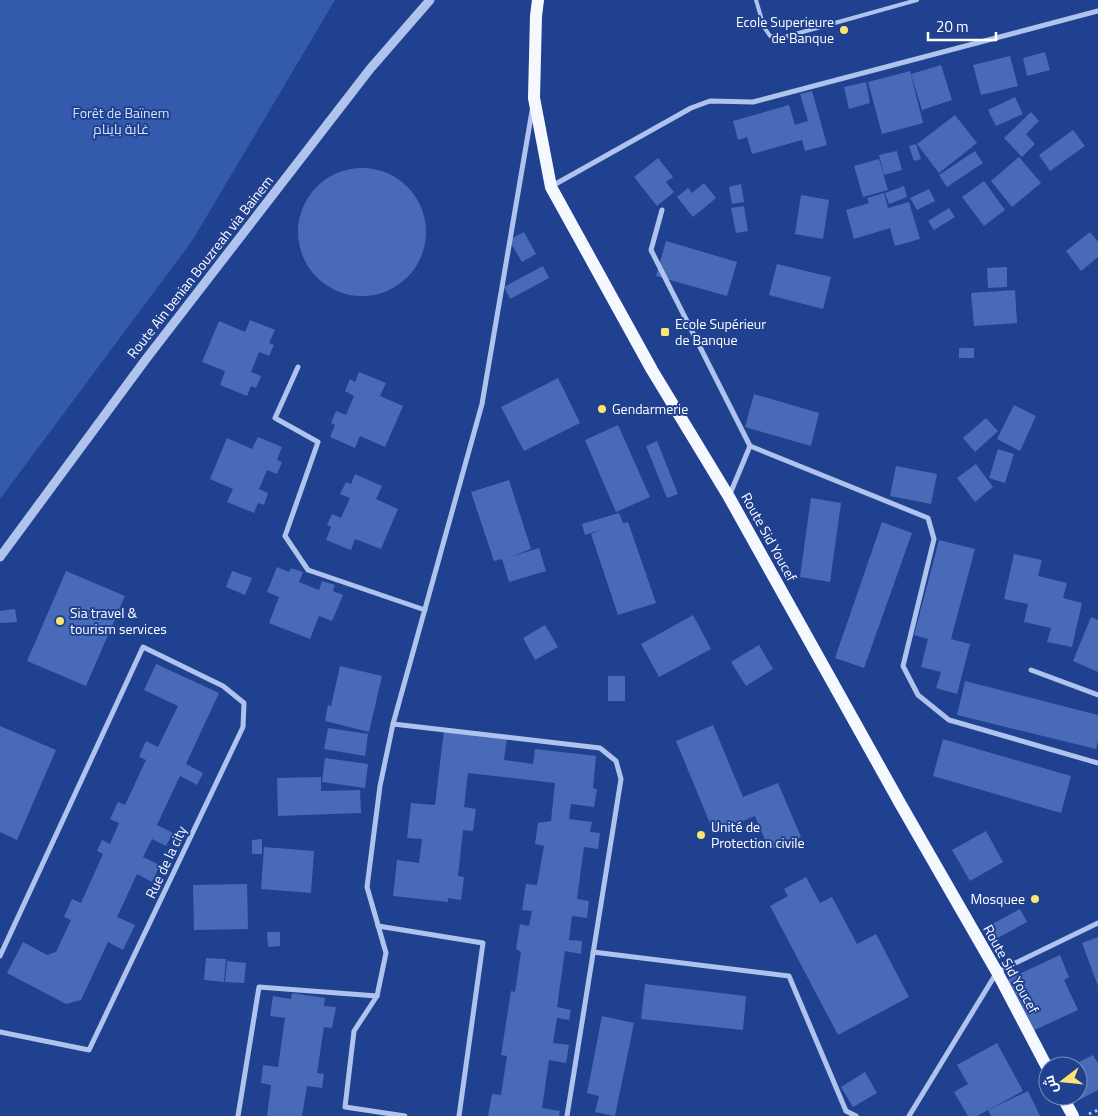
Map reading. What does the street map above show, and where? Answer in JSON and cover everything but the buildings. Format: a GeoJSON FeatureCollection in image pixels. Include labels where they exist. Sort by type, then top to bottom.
{"type":"FeatureCollection","features":[{"type":"Feature","properties":{"kind":"main road","name":"Route Sid Youcef"},"geometry":{"type":"LineString","coordinates":[[538,0],[534,98],[551,186],[652,370],[729,497],[901,805],[997,972],[1041,1056]]}},
{"type":"Feature","properties":{"kind":"street","name":"Route Ain benian Bouzreah via Bainem"},"geometry":{"type":"LineString","coordinates":[[0,556],[146,358],[370,70],[430,0]]}},
{"type":"Feature","properties":{"kind":"street"},"geometry":{"type":"LineString","coordinates":[[551,186],[691,108],[710,101],[752,102],[1098,11]]}},
{"type":"Feature","properties":{"kind":"street"},"geometry":{"type":"LineString","coordinates":[[406,1116],[345,1107],[354,1031],[377,996],[386,953],[367,887],[380,786],[393,724],[482,404],[534,98]]}},
{"type":"Feature","properties":{"kind":"street"},"geometry":{"type":"LineString","coordinates":[[662,210],[651,250],[750,446],[928,518],[934,539],[903,666],[918,695],[949,720],[1098,763]]}},
{"type":"Feature","properties":{"kind":"street"},"geometry":{"type":"LineString","coordinates":[[298,367],[274,418],[318,442],[286,536],[308,570],[425,610]]}},
{"type":"Feature","properties":{"kind":"street"},"geometry":{"type":"LineString","coordinates":[[729,497],[750,446]]}},
{"type":"Feature","properties":{"kind":"street","name":"Rue de la city"},"geometry":{"type":"LineString","coordinates":[[0,956],[143,647],[223,686],[244,703],[243,727],[89,1050],[0,1032]]}},
{"type":"Feature","properties":{"kind":"street"},"geometry":{"type":"LineString","coordinates":[[1031,670],[1098,695]]}},
{"type":"Feature","properties":{"kind":"street"},"geometry":{"type":"LineString","coordinates":[[393,724],[600,748],[616,761],[621,779],[567,1116]]}},
{"type":"Feature","properties":{"kind":"street"},"geometry":{"type":"LineString","coordinates":[[909,1116],[997,972],[1098,923]]}},
{"type":"Feature","properties":{"kind":"street"},"geometry":{"type":"LineString","coordinates":[[378,926],[483,942],[459,1116]]}},
{"type":"Feature","properties":{"kind":"street"},"geometry":{"type":"LineString","coordinates":[[593,952],[789,976],[846,1111],[856,1116]]}},
{"type":"Feature","properties":{"kind":"street"},"geometry":{"type":"LineString","coordinates":[[238,1116],[259,987],[377,996]]}},
{"type":"Feature","properties":{"kind":"lane"},"geometry":{"type":"LineString","coordinates":[[756,0],[764,27],[770,36],[781,38],[917,0]]}},
{"type":"Feature","properties":{"kind":"green space","name":"Forêt de Baïnem غابة باينام"},"geometry":{"type":"Polygon","coordinates":[[[0,0],[335,0],[192,241],[0,499],[0,0]]]}},
{"type":"Feature","properties":{"kind":"place","name":"Ecole Superieure de Banque"},"geometry":{"type":"Point","coordinates":[844,30]}},
{"type":"Feature","properties":{"kind":"place","name":"Ecole Supérieur de Banque"},"geometry":{"type":"Point","coordinates":[665,332]}},
{"type":"Feature","properties":{"kind":"place","name":"Gendarmerie"},"geometry":{"type":"Point","coordinates":[602,409]}},
{"type":"Feature","properties":{"kind":"place","name":"Sia travel & tourism services"},"geometry":{"type":"Point","coordinates":[60,621]}},
{"type":"Feature","properties":{"kind":"place","name":"Unité de Protection civile"},"geometry":{"type":"Point","coordinates":[701,835]}},
{"type":"Feature","properties":{"kind":"place","name":"Mosquee"},"geometry":{"type":"Point","coordinates":[1035,899]}}]}
